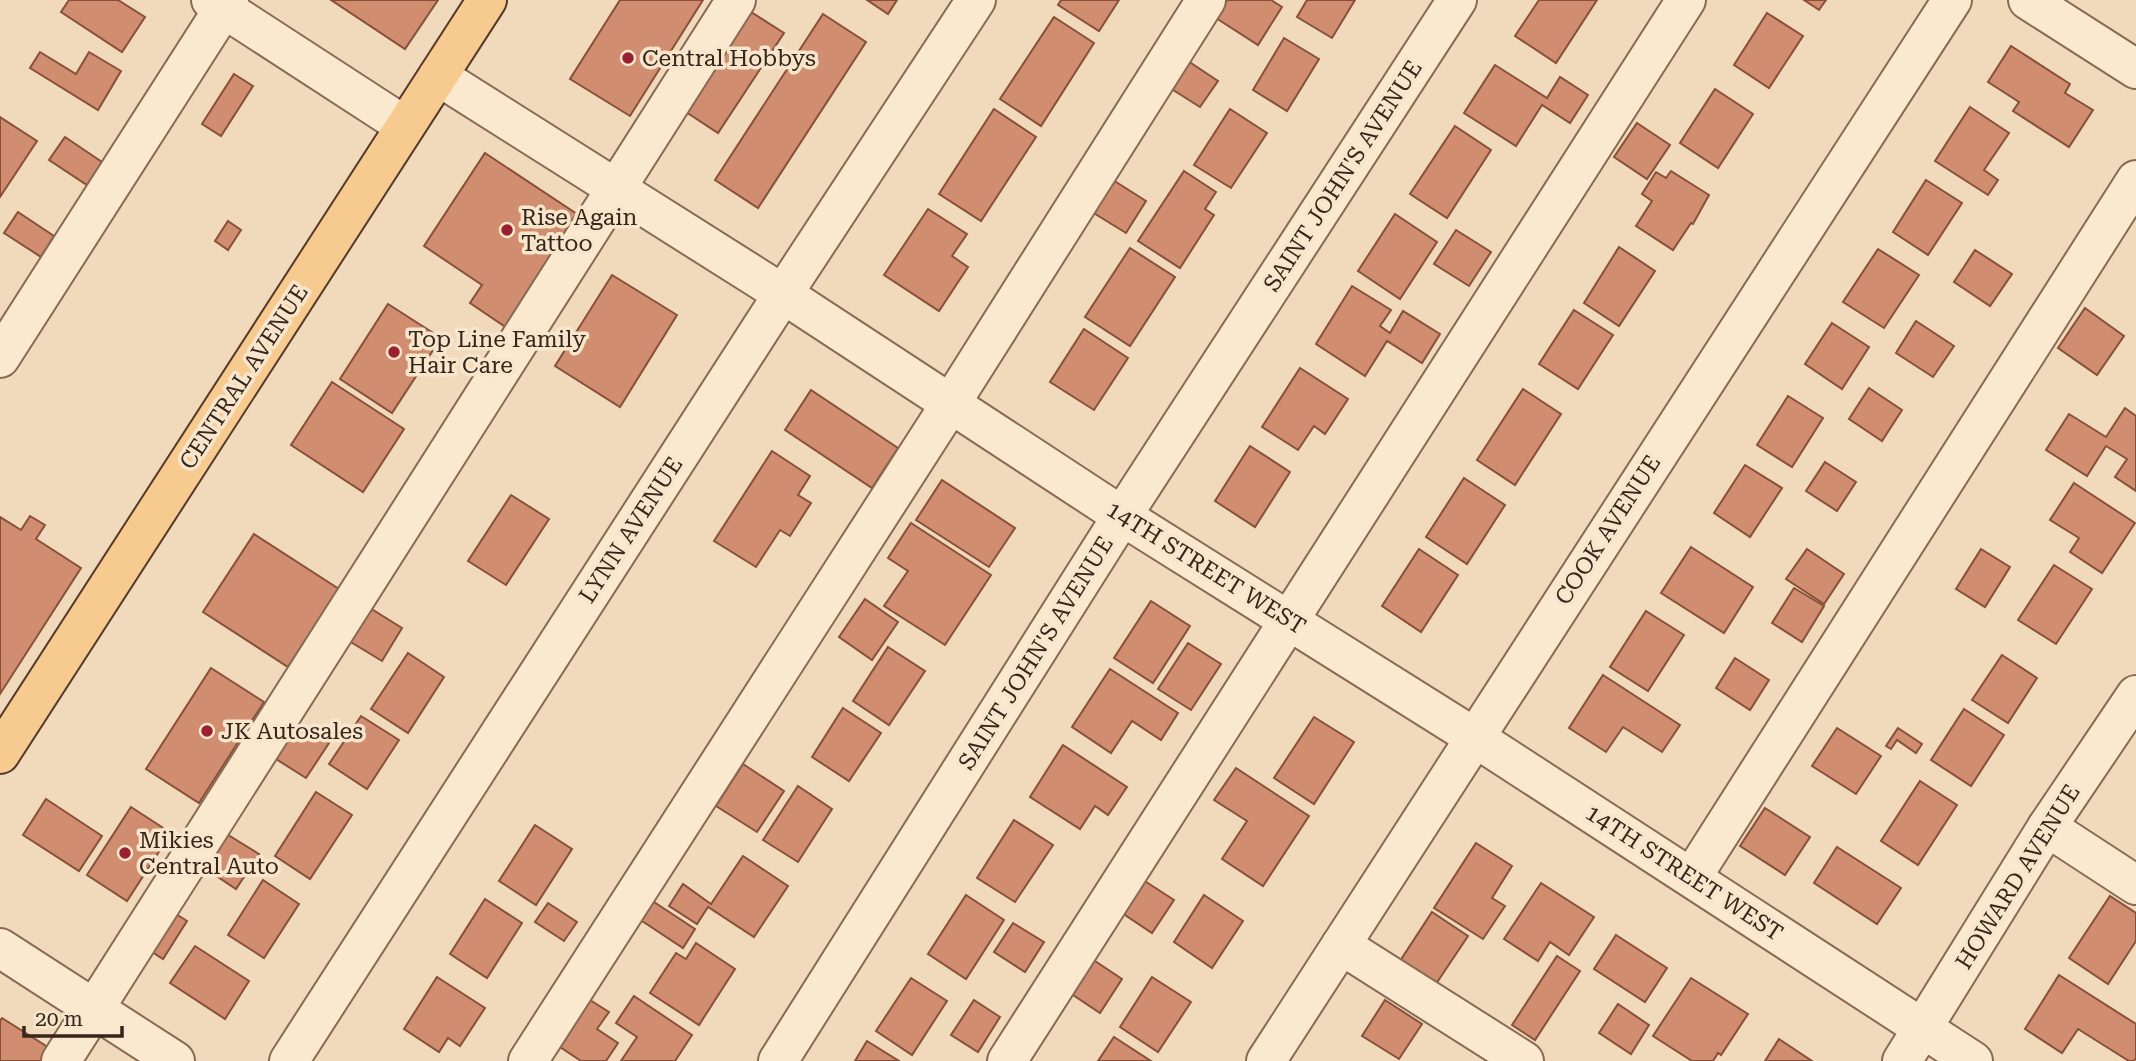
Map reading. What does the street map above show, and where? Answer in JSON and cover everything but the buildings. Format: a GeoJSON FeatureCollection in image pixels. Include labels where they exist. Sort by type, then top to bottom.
{"type":"FeatureCollection","features":[{"type":"Feature","properties":{"kind":"main road","name":"CENTRAL AVENUE"},"geometry":{"type":"LineString","coordinates":[[0,754],[487,0]]}},
{"type":"Feature","properties":{"kind":"street"},"geometry":{"type":"LineString","coordinates":[[61,1061],[736,0]]}},
{"type":"Feature","properties":{"kind":"street","name":"LYNN AVENUE"},"geometry":{"type":"LineString","coordinates":[[289,1061],[783,294],[976,0]]}},
{"type":"Feature","properties":{"kind":"street"},"geometry":{"type":"LineString","coordinates":[[528,1061],[951,403],[1206,0]]}},
{"type":"Feature","properties":{"kind":"street","name":"SAINT JOHN'S AVENUE"},"geometry":{"type":"LineString","coordinates":[[778,1061],[1122,516],[1457,0]]}},
{"type":"Feature","properties":{"kind":"street"},"geometry":{"type":"LineString","coordinates":[[1007,1061],[1686,0]]}},
{"type":"Feature","properties":{"kind":"street","name":"COOK AVENUE"},"geometry":{"type":"LineString","coordinates":[[1266,1061],[1952,0]]}},
{"type":"Feature","properties":{"kind":"street"},"geometry":{"type":"LineString","coordinates":[[2028,0],[2136,69]]}},
{"type":"Feature","properties":{"kind":"street"},"geometry":{"type":"LineString","coordinates":[[0,358],[221,3],[405,127]]}},
{"type":"Feature","properties":{"kind":"street","name":"14TH STREET WEST"},"geometry":{"type":"LineString","coordinates":[[438,76],[783,294],[1122,516],[1474,737],[1973,1061]]}},
{"type":"Feature","properties":{"kind":"street"},"geometry":{"type":"LineString","coordinates":[[1692,877],[2136,180]]}},
{"type":"Feature","properties":{"kind":"street","name":"HOWARD AVENUE"},"geometry":{"type":"LineString","coordinates":[[1902,1061],[2047,827],[2136,695]]}},
{"type":"Feature","properties":{"kind":"street"},"geometry":{"type":"LineString","coordinates":[[2047,827],[2136,884]]}},
{"type":"Feature","properties":{"kind":"street"},"geometry":{"type":"LineString","coordinates":[[1341,945],[1524,1061]]}},
{"type":"Feature","properties":{"kind":"street"},"geometry":{"type":"LineString","coordinates":[[0,948],[175,1061]]}},
{"type":"Feature","properties":{"kind":"place","name":"Central Hobbys"},"geometry":{"type":"Point","coordinates":[628,58]}},
{"type":"Feature","properties":{"kind":"place","name":"Rise Again Tattoo"},"geometry":{"type":"Point","coordinates":[507,230]}},
{"type":"Feature","properties":{"kind":"place","name":"Top Line Family Hair Care"},"geometry":{"type":"Point","coordinates":[394,352]}},
{"type":"Feature","properties":{"kind":"place","name":"JK Autosales"},"geometry":{"type":"Point","coordinates":[207,731]}},
{"type":"Feature","properties":{"kind":"place","name":"Mikies Central Auto"},"geometry":{"type":"Point","coordinates":[125,853]}}]}
